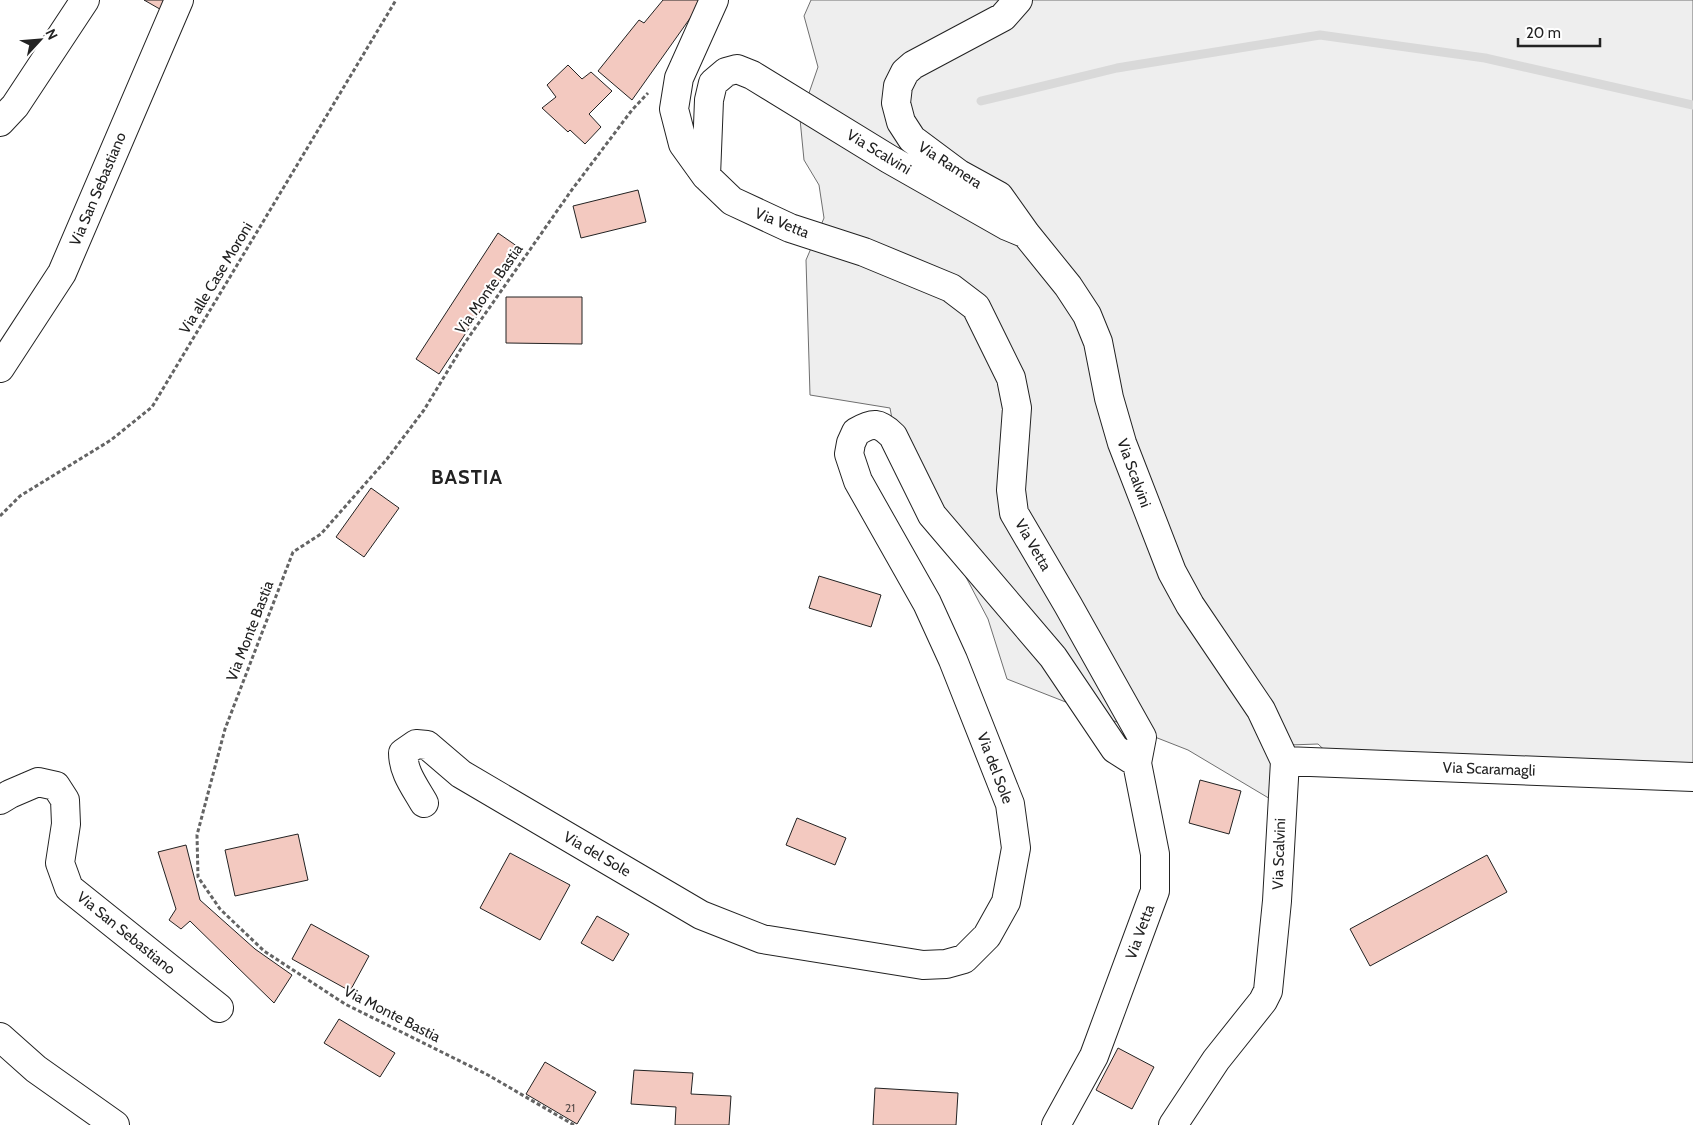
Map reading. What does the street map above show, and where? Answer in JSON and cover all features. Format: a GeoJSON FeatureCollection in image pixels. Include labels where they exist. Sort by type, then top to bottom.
{"type":"FeatureCollection","features":[{"type":"Feature","properties":{"kind":"street"},"geometry":{"type":"LineString","coordinates":[[0,122],[15,106],[85,0]]}},
{"type":"Feature","properties":{"kind":"street","name":"Via San Sebastiano"},"geometry":{"type":"LineString","coordinates":[[0,368],[62,273],[179,0]]}},
{"type":"Feature","properties":{"kind":"street"},"geometry":{"type":"LineString","coordinates":[[679,78],[714,0]]}},
{"type":"Feature","properties":{"kind":"street","name":"Via Ramera"},"geometry":{"type":"LineString","coordinates":[[1018,0],[1003,17],[905,72],[898,86],[896,103],[901,122],[912,139],[959,174],[999,196],[1026,234]]}},
{"type":"Feature","properties":{"kind":"street","name":"Via Scalvini"},"geometry":{"type":"LineString","coordinates":[[706,176],[709,100],[712,83],[726,72],[737,69],[752,75],[889,159],[1007,226],[1026,234],[1068,286],[1087,315],[1098,342],[1109,398],[1122,443],[1172,572],[1190,605],[1261,710],[1285,761],[1277,901],[1268,991],[1264,1001],[1216,1060],[1173,1125]]}},
{"type":"Feature","properties":{"kind":"street","name":"Via Vetta"},"geometry":{"type":"LineString","coordinates":[[679,78],[674,109],[683,144],[706,176],[732,201],[790,228],[864,252],[951,288],[976,307],[1011,378],[1017,408],[1012,490],[1014,513],[1142,738],[1137,763],[1154,854],[1155,891],[1094,1056],[1056,1125]]}},
{"type":"Feature","properties":{"kind":"street","name":"Via del Sole"},"geometry":{"type":"LineString","coordinates":[[424,802],[407,773],[403,761],[402,753],[416,744],[427,745],[461,774],[701,915],[762,939],[923,965],[946,964],[964,959],[987,936],[1006,902],[1016,848],[1010,804],[953,660],[927,603],[858,480],[849,454],[851,443],[856,432],[876,425],[884,427],[893,436],[932,515],[1053,657],[1115,749],[1137,763]]}},
{"type":"Feature","properties":{"kind":"street","name":"Via Scaramagli"},"geometry":{"type":"LineString","coordinates":[[1285,761],[1693,778]]}},
{"type":"Feature","properties":{"kind":"street","name":"Via San Sebastiano"},"geometry":{"type":"LineString","coordinates":[[0,800],[38,782],[56,786],[65,800],[66,824],[60,863],[69,888],[219,1008]]}},
{"type":"Feature","properties":{"kind":"street"},"geometry":{"type":"LineString","coordinates":[[0,1037],[36,1069],[115,1125]]}},
{"type":"Feature","properties":{"kind":"path","name":"Via alle Case Moroni"},"geometry":{"type":"LineString","coordinates":[[0,516],[20,496],[111,440],[152,407],[396,0]]}},
{"type":"Feature","properties":{"kind":"path","name":"Via Monte Bastia"},"geometry":{"type":"LineString","coordinates":[[574,1125],[488,1075],[345,1004],[264,951],[220,909],[198,877],[197,835],[225,729],[293,552],[321,534],[387,459],[424,410],[464,344],[570,191],[632,110],[655,86],[679,78]]}},
{"type":"Feature","properties":{"kind":"shaded area"},"geometry":{"type":"Polygon","coordinates":[[[811,0],[1693,0],[1693,772],[1336,761],[1318,744],[1289,745],[1282,806],[1188,750],[1007,679],[988,619],[897,446],[890,408],[810,395],[806,260],[824,218],[819,185],[804,160],[800,119],[818,67],[804,16],[811,0]]]}},
{"type":"Feature","properties":{"kind":"building"},"geometry":{"type":"Polygon","coordinates":[[[144,0],[169,0],[165,12],[144,0]]]}},
{"type":"Feature","properties":{"kind":"building"},"geometry":{"type":"Polygon","coordinates":[[[663,0],[703,0],[632,100],[598,71],[639,20],[644,23],[663,0]]]}},
{"type":"Feature","properties":{"kind":"building"},"geometry":{"type":"Polygon","coordinates":[[[568,65],[582,79],[591,72],[612,91],[589,114],[601,127],[585,144],[570,130],[568,132],[542,108],[556,97],[547,85],[568,65]]]}},
{"type":"Feature","properties":{"kind":"building"},"geometry":{"type":"Polygon","coordinates":[[[638,190],[646,222],[581,238],[573,206],[638,190]]]}},
{"type":"Feature","properties":{"kind":"building"},"geometry":{"type":"Polygon","coordinates":[[[498,233],[521,249],[439,374],[416,359],[498,233]]]}},
{"type":"Feature","properties":{"kind":"building"},"geometry":{"type":"Polygon","coordinates":[[[506,297],[582,297],[582,344],[506,343],[506,297]]]}},
{"type":"Feature","properties":{"kind":"building"},"geometry":{"type":"Polygon","coordinates":[[[371,488],[399,508],[364,557],[336,537],[371,488]]]}},
{"type":"Feature","properties":{"kind":"building"},"geometry":{"type":"Polygon","coordinates":[[[819,576],[881,595],[871,627],[809,608],[819,576]]]}},
{"type":"Feature","properties":{"kind":"building"},"geometry":{"type":"Polygon","coordinates":[[[1200,780],[1241,791],[1229,834],[1189,823],[1200,780]]]}},
{"type":"Feature","properties":{"kind":"building"},"geometry":{"type":"Polygon","coordinates":[[[797,818],[846,838],[835,865],[786,845],[797,818]]]}},
{"type":"Feature","properties":{"kind":"building"},"geometry":{"type":"Polygon","coordinates":[[[298,834],[308,880],[235,896],[225,850],[298,834]]]}},
{"type":"Feature","properties":{"kind":"building"},"geometry":{"type":"Polygon","coordinates":[[[186,845],[200,900],[255,949],[292,975],[274,1003],[190,921],[181,929],[169,920],[176,909],[158,852],[186,845]]]}},
{"type":"Feature","properties":{"kind":"building"},"geometry":{"type":"Polygon","coordinates":[[[510,853],[570,885],[540,940],[480,908],[510,853]]]}},
{"type":"Feature","properties":{"kind":"building"},"geometry":{"type":"Polygon","coordinates":[[[1487,855],[1507,892],[1370,966],[1350,929],[1487,855]]]}},
{"type":"Feature","properties":{"kind":"building"},"geometry":{"type":"Polygon","coordinates":[[[597,916],[629,934],[613,961],[581,943],[597,916]]]}},
{"type":"Feature","properties":{"kind":"building"},"geometry":{"type":"Polygon","coordinates":[[[311,924],[369,956],[350,991],[292,959],[311,924]]]}},
{"type":"Feature","properties":{"kind":"building"},"geometry":{"type":"Polygon","coordinates":[[[339,1019],[395,1053],[380,1077],[324,1043],[339,1019]]]}},
{"type":"Feature","properties":{"kind":"building"},"geometry":{"type":"Polygon","coordinates":[[[1118,1048],[1154,1067],[1132,1109],[1096,1090],[1118,1048]]]}},
{"type":"Feature","properties":{"kind":"building"},"geometry":{"type":"Polygon","coordinates":[[[545,1062],[596,1092],[577,1124],[526,1094],[545,1062]]]}},
{"type":"Feature","properties":{"kind":"building"},"geometry":{"type":"Polygon","coordinates":[[[634,1070],[693,1073],[691,1094],[731,1096],[729,1125],[675,1125],[676,1107],[631,1104],[634,1070]]]}},
{"type":"Feature","properties":{"kind":"building"},"geometry":{"type":"Polygon","coordinates":[[[875,1088],[958,1093],[956,1125],[873,1125],[875,1088]]]}},
{"type":"Feature","properties":{"kind":"waterway"},"geometry":{"type":"LineString","coordinates":[[981,101],[1117,68],[1320,35],[1485,58],[1693,105]]}},
{"type":"Feature","properties":{"kind":"district","name":"BASTIA"},"geometry":{"type":"Point","coordinates":[467,477]}}]}
